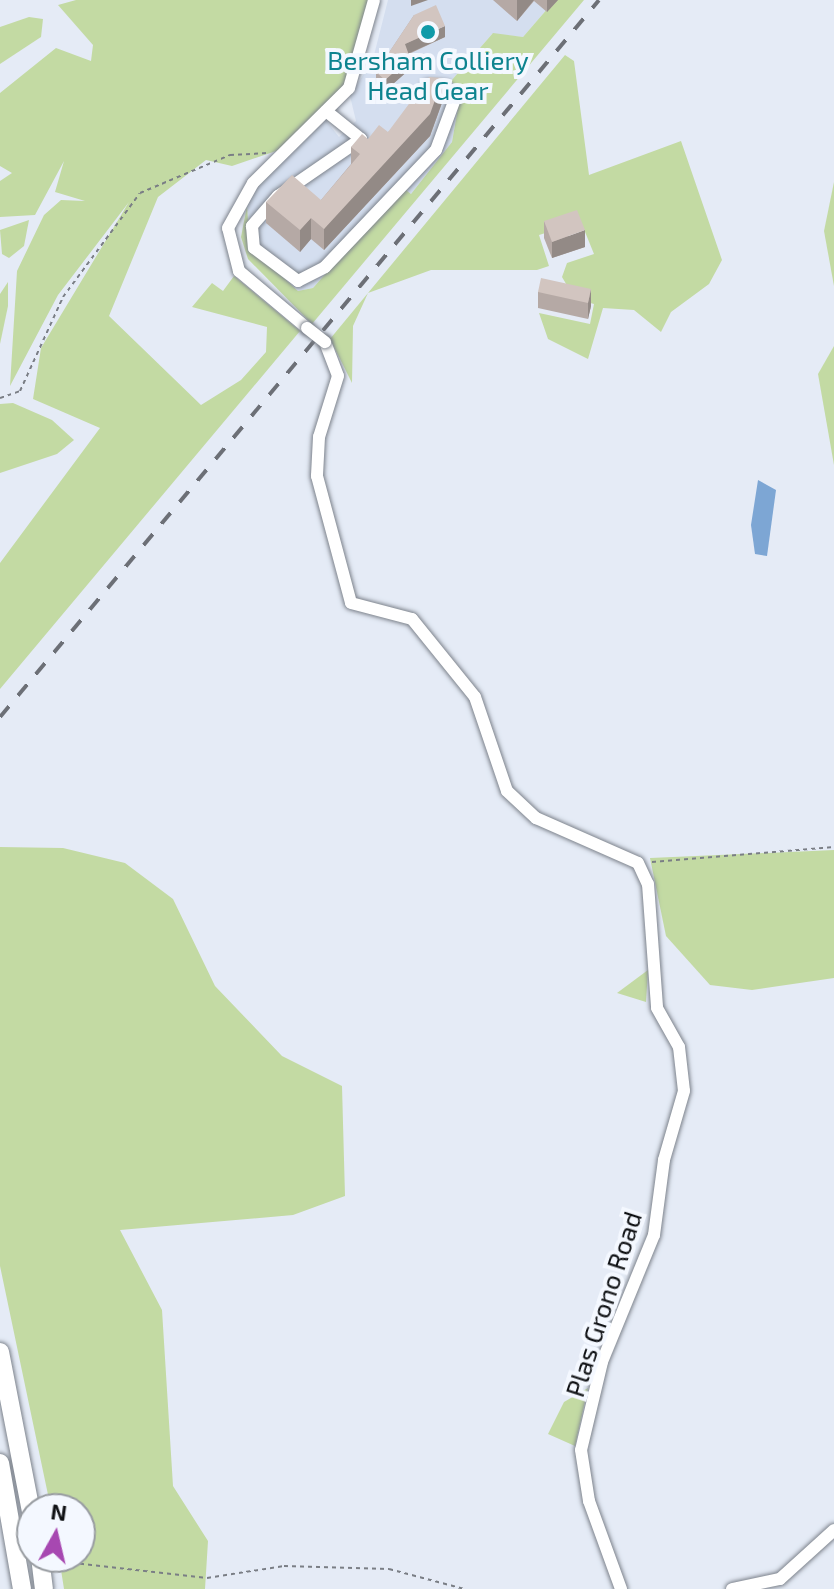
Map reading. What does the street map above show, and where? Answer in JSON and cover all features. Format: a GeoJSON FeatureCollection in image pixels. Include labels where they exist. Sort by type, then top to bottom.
{"type":"FeatureCollection","features":[{"type":"Feature","properties":{"kind":"highway"},"geometry":{"type":"LineString","coordinates":[[0,1352],[27,1493]]}},
{"type":"Feature","properties":{"kind":"highway"},"geometry":{"type":"LineString","coordinates":[[0,1463],[22,1589]]}},
{"type":"Feature","properties":{"kind":"street"},"geometry":{"type":"LineString","coordinates":[[374,0],[349,88],[253,183],[228,228],[239,271],[325,342],[338,376],[319,437],[317,476],[351,603],[412,619],[451,662],[475,697],[507,791],[536,818],[638,863]]}},
{"type":"Feature","properties":{"kind":"street"},"geometry":{"type":"LineString","coordinates":[[379,137],[361,139],[255,220],[254,248],[292,278],[305,281],[325,267],[436,150],[452,115],[452,92],[432,85],[413,99]]}},
{"type":"Feature","properties":{"kind":"street"},"geometry":{"type":"LineString","coordinates":[[326,111],[361,139]]}},
{"type":"Feature","properties":{"kind":"street","name":"Plas Grono Road"},"geometry":{"type":"LineString","coordinates":[[621,1589],[589,1501],[581,1450],[602,1362],[654,1235],[664,1160],[684,1091],[679,1047],[657,1008],[657,933],[638,863]]}},
{"type":"Feature","properties":{"kind":"street"},"geometry":{"type":"LineString","coordinates":[[732,1589],[780,1579],[834,1530]]}},
{"type":"Feature","properties":{"kind":"path"},"geometry":{"type":"LineString","coordinates":[[0,398],[20,391],[63,297],[140,193],[230,155],[284,152]]}},
{"type":"Feature","properties":{"kind":"path"},"geometry":{"type":"LineString","coordinates":[[638,863],[834,847]]}},
{"type":"Feature","properties":{"kind":"path"},"geometry":{"type":"LineString","coordinates":[[96,1563],[207,1578],[284,1566],[389,1569],[464,1589]]}},
{"type":"Feature","properties":{"kind":"shaded area"},"geometry":{"type":"Polygon","coordinates":[[[388,0],[555,0],[523,37],[492,34],[451,81],[461,91],[452,142],[411,194],[401,187],[313,288],[298,291],[250,247],[247,206],[258,184],[324,118],[339,137],[356,121],[350,96],[373,59],[388,0]]]}},
{"type":"Feature","properties":{"kind":"green space"},"geometry":{"type":"Polygon","coordinates":[[[76,0],[369,0],[345,85],[282,149],[232,166],[206,160],[158,197],[109,316],[201,405],[241,380],[266,352],[267,327],[192,307],[212,283],[223,291],[234,276],[300,331],[0,689],[0,563],[100,428],[33,399],[41,348],[129,202],[58,295],[10,386],[17,271],[44,215],[61,200],[85,201],[55,192],[64,161],[35,215],[0,217],[0,181],[12,173],[0,166],[0,93],[56,48],[91,61],[93,45],[58,5],[76,0]]]}},
{"type":"Feature","properties":{"kind":"green space"},"geometry":{"type":"Polygon","coordinates":[[[555,0],[584,0],[312,324],[248,259],[241,237],[247,206],[250,247],[298,291],[313,288],[402,187],[411,194],[452,142],[461,91],[451,81],[493,33],[523,37],[555,0]]]}},
{"type":"Feature","properties":{"kind":"green space"},"geometry":{"type":"Polygon","coordinates":[[[29,17],[43,19],[41,37],[0,64],[0,27],[29,17]]]}},
{"type":"Feature","properties":{"kind":"green space"},"geometry":{"type":"Polygon","coordinates":[[[565,55],[574,61],[589,175],[681,141],[722,260],[709,284],[671,312],[661,332],[634,310],[603,308],[588,359],[548,339],[539,313],[590,324],[594,304],[575,299],[562,277],[567,263],[594,254],[581,222],[539,235],[549,266],[537,270],[431,270],[368,293],[565,55]]]}},
{"type":"Feature","properties":{"kind":"green space"},"geometry":{"type":"Polygon","coordinates":[[[834,182],[834,286],[824,231],[834,182]]]}},
{"type":"Feature","properties":{"kind":"green space"},"geometry":{"type":"Polygon","coordinates":[[[29,220],[24,246],[9,258],[2,254],[0,230],[29,220]]]}},
{"type":"Feature","properties":{"kind":"green space"},"geometry":{"type":"Polygon","coordinates":[[[8,282],[8,306],[0,344],[0,294],[8,282]]]}},
{"type":"Feature","properties":{"kind":"green space"},"geometry":{"type":"Polygon","coordinates":[[[368,293],[353,326],[352,383],[330,339],[368,293]]]}},
{"type":"Feature","properties":{"kind":"green space"},"geometry":{"type":"Polygon","coordinates":[[[834,346],[834,465],[818,374],[834,346]]]}},
{"type":"Feature","properties":{"kind":"green space"},"geometry":{"type":"Polygon","coordinates":[[[13,403],[52,420],[74,440],[57,454],[0,473],[0,404],[13,403]]]}},
{"type":"Feature","properties":{"kind":"green space"},"geometry":{"type":"Polygon","coordinates":[[[0,847],[63,848],[125,863],[173,899],[215,986],[282,1056],[342,1086],[345,1196],[293,1215],[120,1230],[162,1310],[173,1486],[208,1541],[205,1589],[64,1589],[62,1573],[96,1573],[96,1493],[48,1493],[0,1266],[0,847]]]}},
{"type":"Feature","properties":{"kind":"green space"},"geometry":{"type":"Polygon","coordinates":[[[834,850],[834,978],[752,990],[710,985],[666,936],[650,858],[834,850]]]}},
{"type":"Feature","properties":{"kind":"green space"},"geometry":{"type":"Polygon","coordinates":[[[648,970],[646,1002],[617,993],[648,970]]]}},
{"type":"Feature","properties":{"kind":"green space"},"geometry":{"type":"Polygon","coordinates":[[[588,1388],[575,1446],[548,1434],[564,1402],[588,1388]]]}},
{"type":"Feature","properties":{"kind":"water"},"geometry":{"type":"Polygon","coordinates":[[[758,480],[776,490],[767,556],[755,554],[751,525],[758,480]]]}},
{"type":"Feature","properties":{"kind":"building"},"geometry":{"type":"Polygon","coordinates":[[[436,5],[445,26],[405,44],[410,58],[385,80],[376,72],[414,15],[436,5]]]}},
{"type":"Feature","properties":{"kind":"building"},"geometry":{"type":"Polygon","coordinates":[[[429,77],[443,78],[430,114],[324,229],[311,218],[300,230],[266,202],[292,175],[321,200],[360,154],[351,147],[362,134],[368,139],[379,125],[388,132],[429,77]]]}},
{"type":"Feature","properties":{"kind":"building"},"geometry":{"type":"Polygon","coordinates":[[[577,210],[585,230],[552,242],[544,221],[577,210]]]}},
{"type":"Feature","properties":{"kind":"building"},"geometry":{"type":"Polygon","coordinates":[[[541,278],[591,289],[588,303],[538,292],[541,278]]]}},
{"type":"Feature","properties":{"kind":"railway"},"geometry":{"type":"LineString","coordinates":[[0,717],[599,0]]}},
{"type":"Feature","properties":{"kind":"place","name":"Bersham Colliery Head Gear"},"geometry":{"type":"Point","coordinates":[428,32]}}]}
